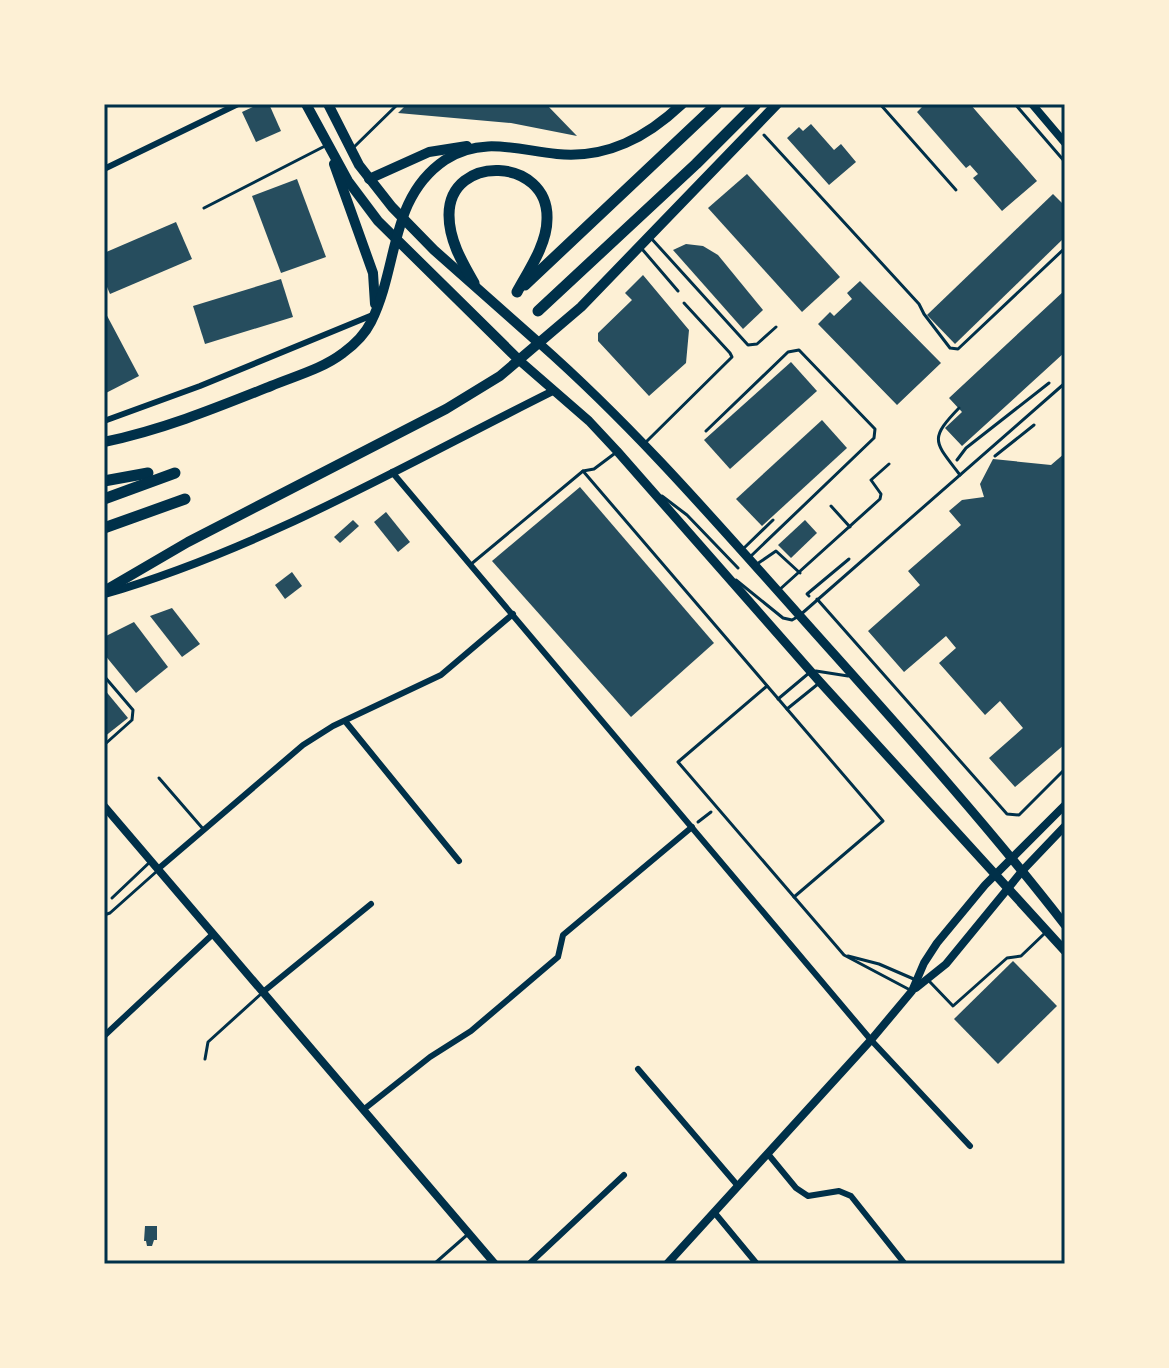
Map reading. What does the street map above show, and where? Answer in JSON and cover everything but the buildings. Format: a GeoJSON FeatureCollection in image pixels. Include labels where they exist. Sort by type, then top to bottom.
{"type":"FeatureCollection","features":[{"type":"Feature","properties":{"kind":"highway"},"geometry":{"type":"LineString","coordinates":[[474,283],[456,249],[450,227],[449,208],[457,190],[466,180],[487,170],[505,169],[522,175],[535,185],[543,197],[548,214],[545,233],[516,293],[717,104]]}},
{"type":"Feature","properties":{"kind":"highway"},"geometry":{"type":"LineString","coordinates":[[538,311],[756,104]]}},
{"type":"Feature","properties":{"kind":"highway"},"geometry":{"type":"LineString","coordinates":[[104,481],[148,473]]}},
{"type":"Feature","properties":{"kind":"highway"},"geometry":{"type":"LineString","coordinates":[[104,499],[175,473]]}},
{"type":"Feature","properties":{"kind":"highway"},"geometry":{"type":"LineString","coordinates":[[104,528],[185,499]]}},
{"type":"Feature","properties":{"kind":"main road"},"geometry":{"type":"LineString","coordinates":[[306,104],[348,181],[396,242],[520,361],[589,421],[820,682],[1065,951]]}},
{"type":"Feature","properties":{"kind":"main road"},"geometry":{"type":"LineString","coordinates":[[328,104],[350,150],[401,218],[645,443],[856,677],[1023,870],[1065,925]]}},
{"type":"Feature","properties":{"kind":"main road"},"geometry":{"type":"LineString","coordinates":[[369,179],[429,152],[453,146],[502,145],[561,154],[599,152],[637,139],[682,104]]}},
{"type":"Feature","properties":{"kind":"main road"},"geometry":{"type":"LineString","coordinates":[[104,592],[188,542],[446,409],[500,376],[540,344],[640,246],[777,104]]}},
{"type":"Feature","properties":{"kind":"main road"},"geometry":{"type":"LineString","coordinates":[[104,442],[163,427],[323,365],[343,354],[360,339],[375,314],[401,218],[413,192],[429,173],[447,159],[477,146]]}},
{"type":"Feature","properties":{"kind":"main road"},"geometry":{"type":"LineString","coordinates":[[329,148],[373,273],[375,314]]}},
{"type":"Feature","properties":{"kind":"street"},"geometry":{"type":"LineString","coordinates":[[104,169],[238,104]]}},
{"type":"Feature","properties":{"kind":"street"},"geometry":{"type":"LineString","coordinates":[[1032,104],[1065,143]]}},
{"type":"Feature","properties":{"kind":"street"},"geometry":{"type":"LineString","coordinates":[[104,421],[144,408],[375,314]]}},
{"type":"Feature","properties":{"kind":"street"},"geometry":{"type":"LineString","coordinates":[[104,592],[196,563],[278,529],[553,391]]}},
{"type":"Feature","properties":{"kind":"street"},"geometry":{"type":"LineString","coordinates":[[392,472],[871,1040],[970,1146]]}},
{"type":"Feature","properties":{"kind":"street"},"geometry":{"type":"LineString","coordinates":[[158,869],[303,745],[345,721],[441,675],[513,614]]}},
{"type":"Feature","properties":{"kind":"street"},"geometry":{"type":"LineString","coordinates":[[345,721],[459,861]]}},
{"type":"Feature","properties":{"kind":"street"},"geometry":{"type":"LineString","coordinates":[[922,980],[924,963],[937,943],[997,873],[1065,805]]}},
{"type":"Feature","properties":{"kind":"street"},"geometry":{"type":"LineString","coordinates":[[104,806],[495,1264]]}},
{"type":"Feature","properties":{"kind":"street"},"geometry":{"type":"LineString","coordinates":[[667,1264],[922,980],[946,964],[1023,870],[1065,826]]}},
{"type":"Feature","properties":{"kind":"street"},"geometry":{"type":"LineString","coordinates":[[363,1110],[430,1057],[463,1037],[558,957],[561,938],[569,929],[692,827]]}},
{"type":"Feature","properties":{"kind":"street"},"geometry":{"type":"LineString","coordinates":[[263,992],[371,904]]}},
{"type":"Feature","properties":{"kind":"street"},"geometry":{"type":"LineString","coordinates":[[104,1036],[213,934]]}},
{"type":"Feature","properties":{"kind":"street"},"geometry":{"type":"LineString","coordinates":[[638,1069],[738,1186]]}},
{"type":"Feature","properties":{"kind":"street"},"geometry":{"type":"LineString","coordinates":[[768,1154],[796,1188],[808,1196],[839,1191],[851,1196],[905,1264]]}},
{"type":"Feature","properties":{"kind":"street"},"geometry":{"type":"LineString","coordinates":[[529,1264],[624,1175]]}},
{"type":"Feature","properties":{"kind":"street"},"geometry":{"type":"LineString","coordinates":[[714,1212],[757,1264]]}},
{"type":"Feature","properties":{"kind":"lane"},"geometry":{"type":"LineString","coordinates":[[350,150],[398,104]]}},
{"type":"Feature","properties":{"kind":"lane"},"geometry":{"type":"LineString","coordinates":[[880,104],[956,190]]}},
{"type":"Feature","properties":{"kind":"lane"},"geometry":{"type":"LineString","coordinates":[[204,208],[329,148]]}},
{"type":"Feature","properties":{"kind":"lane"},"geometry":{"type":"LineString","coordinates":[[649,237],[748,345],[757,344],[776,327]]}},
{"type":"Feature","properties":{"kind":"lane"},"geometry":{"type":"LineString","coordinates":[[640,246],[678,291]]}},
{"type":"Feature","properties":{"kind":"lane"},"geometry":{"type":"LineString","coordinates":[[645,443],[732,357],[684,303]]}},
{"type":"Feature","properties":{"kind":"lane"},"geometry":{"type":"LineString","coordinates":[[706,431],[794,349],[799,350],[875,429],[874,438],[749,558]]}},
{"type":"Feature","properties":{"kind":"lane"},"geometry":{"type":"LineString","coordinates":[[722,570],[776,615],[792,620],[1065,383]]}},
{"type":"Feature","properties":{"kind":"lane"},"geometry":{"type":"LineString","coordinates":[[959,408],[940,427],[937,439],[960,475]]}},
{"type":"Feature","properties":{"kind":"lane"},"geometry":{"type":"LineString","coordinates":[[995,456],[1034,425]]}},
{"type":"Feature","properties":{"kind":"lane"},"geometry":{"type":"LineString","coordinates":[[470,565],[583,471],[605,462],[617,451]]}},
{"type":"Feature","properties":{"kind":"lane"},"geometry":{"type":"LineString","coordinates":[[778,591],[880,499],[881,494],[871,480],[889,464]]}},
{"type":"Feature","properties":{"kind":"lane"},"geometry":{"type":"LineString","coordinates":[[583,471],[883,821],[794,897]]}},
{"type":"Feature","properties":{"kind":"lane"},"geometry":{"type":"LineString","coordinates":[[647,484],[687,515],[738,568]]}},
{"type":"Feature","properties":{"kind":"lane"},"geometry":{"type":"LineString","coordinates":[[831,506],[850,527]]}},
{"type":"Feature","properties":{"kind":"lane"},"geometry":{"type":"LineString","coordinates":[[749,558],[773,520]]}},
{"type":"Feature","properties":{"kind":"lane"},"geometry":{"type":"LineString","coordinates":[[749,558],[776,551],[800,573]]}},
{"type":"Feature","properties":{"kind":"lane"},"geometry":{"type":"LineString","coordinates":[[817,599],[1007,814],[1019,815],[1065,769]]}},
{"type":"Feature","properties":{"kind":"lane"},"geometry":{"type":"LineString","coordinates":[[778,699],[811,671],[856,677]]}},
{"type":"Feature","properties":{"kind":"lane"},"geometry":{"type":"LineString","coordinates":[[104,676],[133,710],[134,716],[104,745]]}},
{"type":"Feature","properties":{"kind":"lane"},"geometry":{"type":"LineString","coordinates":[[787,709],[820,682]]}},
{"type":"Feature","properties":{"kind":"lane"},"geometry":{"type":"LineString","coordinates":[[767,686],[678,762],[844,955],[912,991]]}},
{"type":"Feature","properties":{"kind":"lane"},"geometry":{"type":"LineString","coordinates":[[159,778],[204,830]]}},
{"type":"Feature","properties":{"kind":"lane"},"geometry":{"type":"LineString","coordinates":[[112,898],[151,861]]}},
{"type":"Feature","properties":{"kind":"lane"},"geometry":{"type":"LineString","coordinates":[[104,915],[158,869]]}},
{"type":"Feature","properties":{"kind":"lane"},"geometry":{"type":"LineString","coordinates":[[844,955],[922,980],[953,1006],[1007,958],[1021,956],[1048,931]]}},
{"type":"Feature","properties":{"kind":"lane"},"geometry":{"type":"LineString","coordinates":[[205,1059],[208,1042],[263,992]]}},
{"type":"Feature","properties":{"kind":"lane"},"geometry":{"type":"LineString","coordinates":[[434,1264],[470,1232]]}},
{"type":"Feature","properties":{"kind":"path"},"geometry":{"type":"LineString","coordinates":[[1015,104],[1065,162]]}},
{"type":"Feature","properties":{"kind":"path"},"geometry":{"type":"LineString","coordinates":[[756,126],[919,304],[950,348],[958,349],[1065,248]]}},
{"type":"Feature","properties":{"kind":"path"},"geometry":{"type":"LineString","coordinates":[[692,827],[718,807]]}}]}
